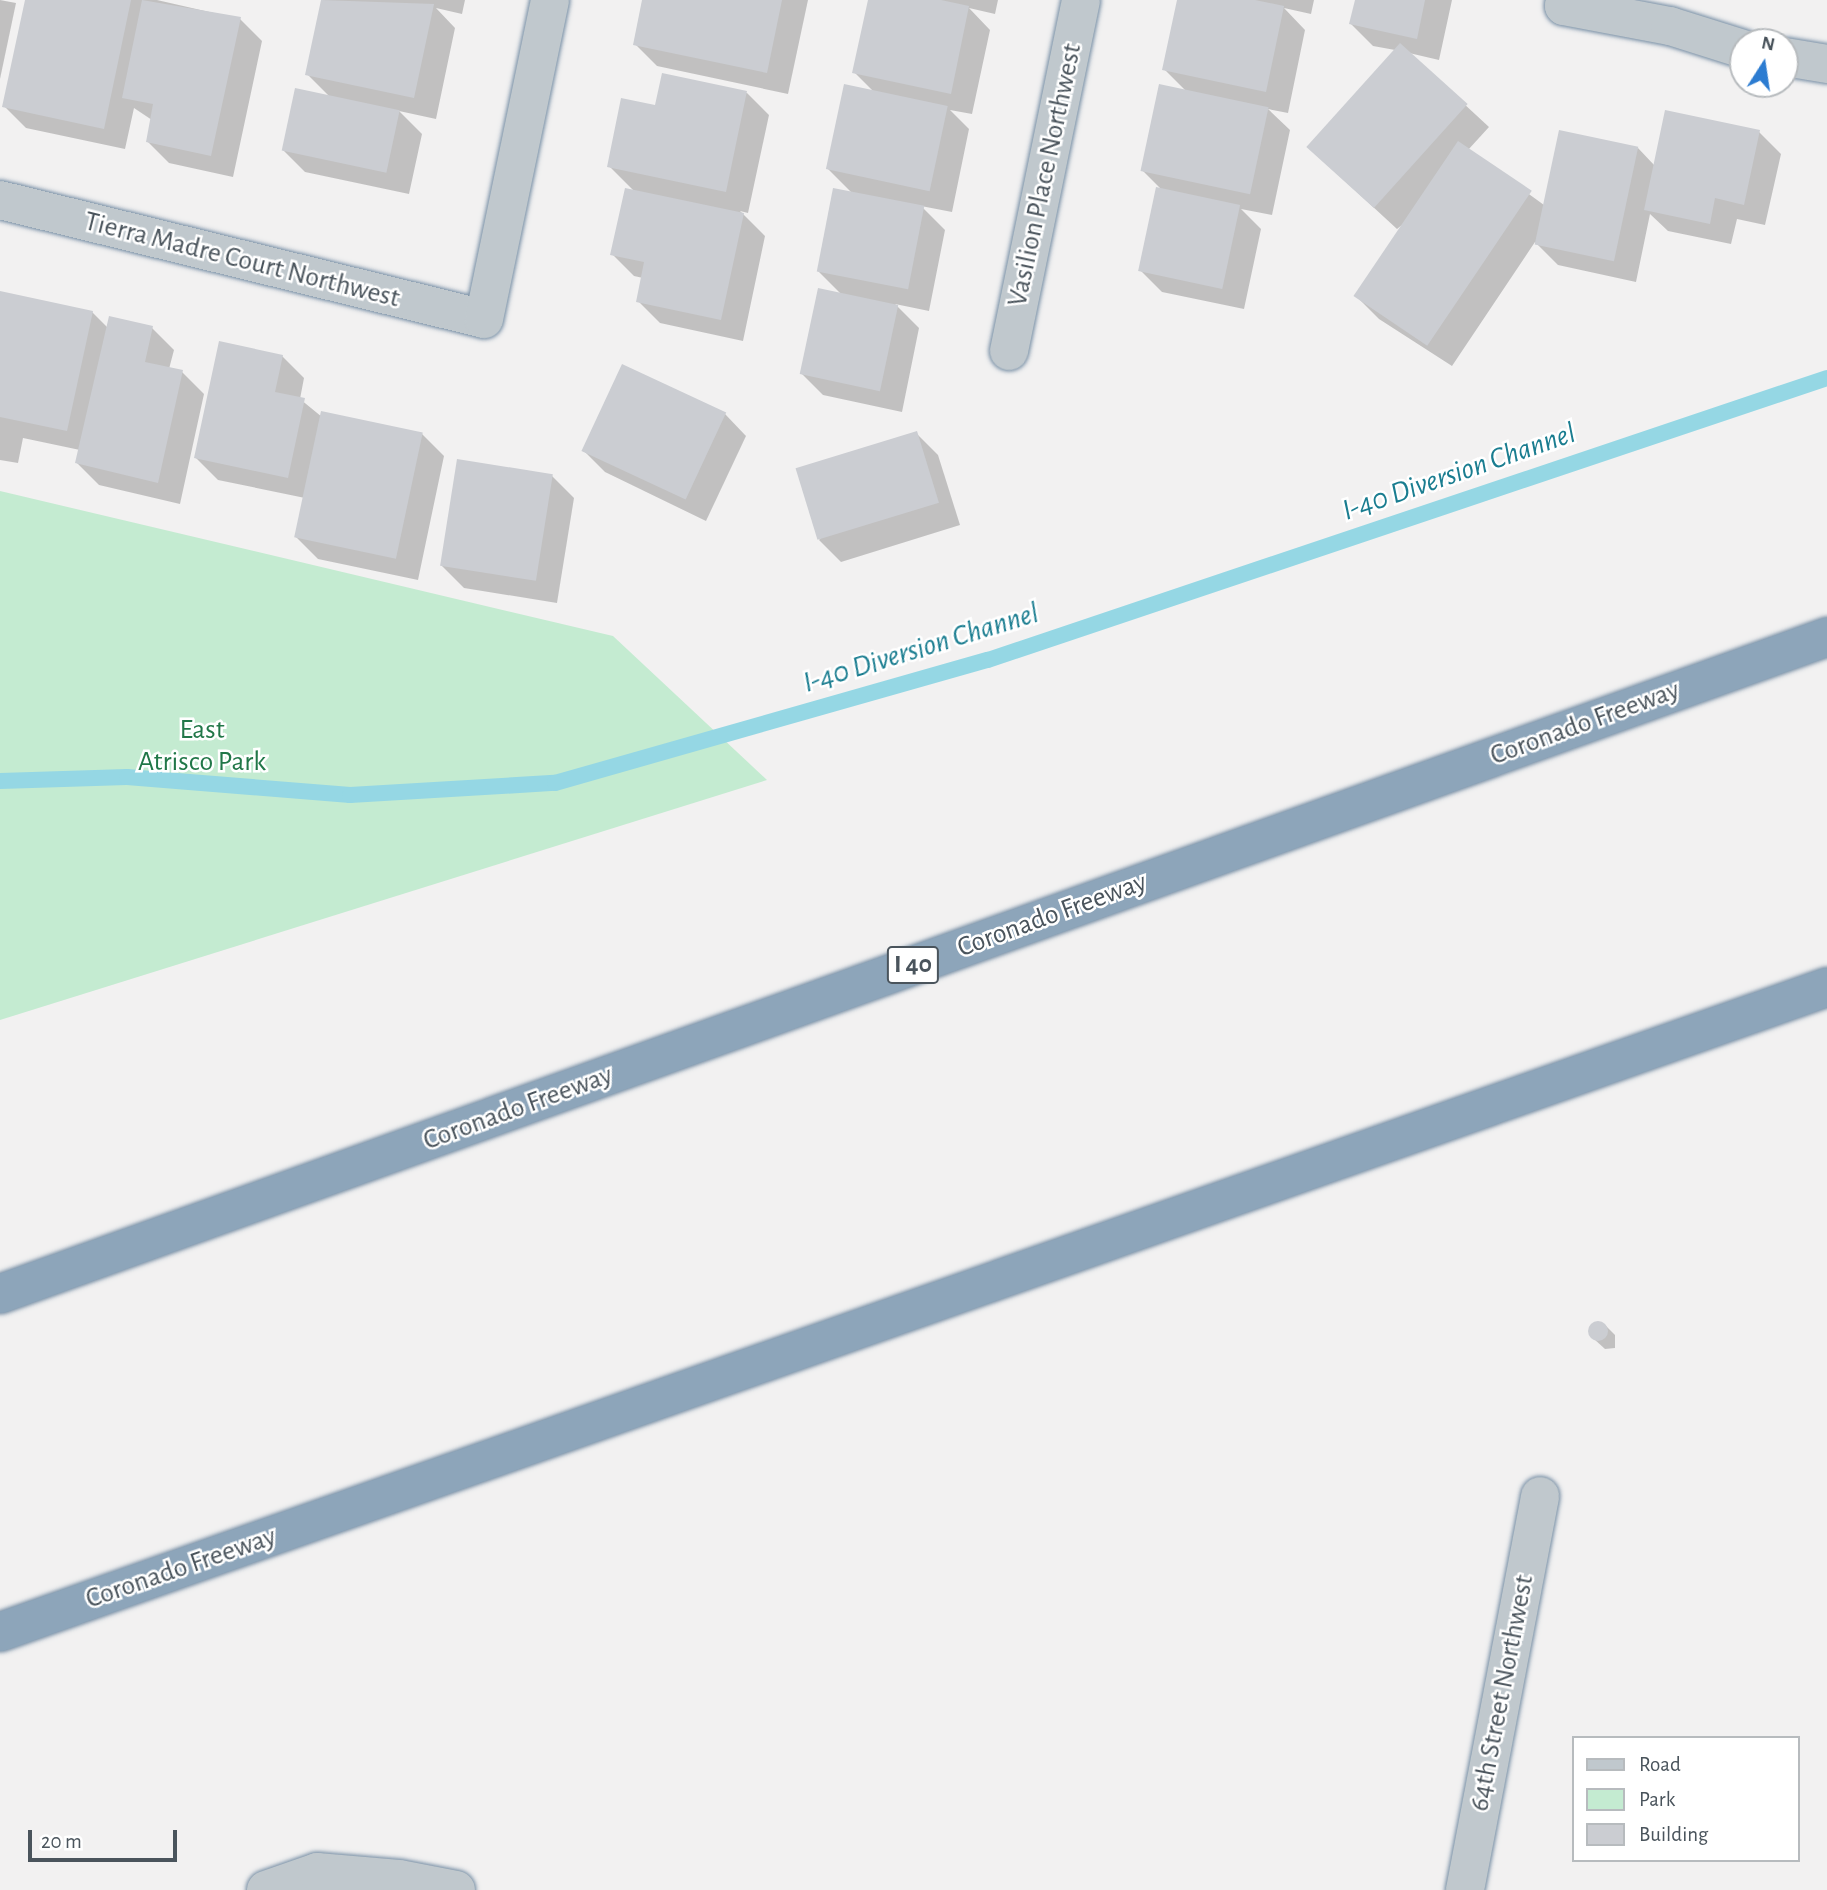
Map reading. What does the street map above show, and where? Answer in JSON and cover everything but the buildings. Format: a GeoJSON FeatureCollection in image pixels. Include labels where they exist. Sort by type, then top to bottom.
{"type":"FeatureCollection","features":[{"type":"Feature","properties":{"kind":"highway","name":"Coronado Freeway"},"geometry":{"type":"LineString","coordinates":[[0,1294],[1827,637]]}},
{"type":"Feature","properties":{"kind":"highway","name":"Coronado Freeway"},"geometry":{"type":"LineString","coordinates":[[0,1632],[1827,987]]}},
{"type":"Feature","properties":{"kind":"street","name":"Tierra Madre Court Northwest"},"geometry":{"type":"LineString","coordinates":[[0,200],[484,319],[550,0]]}},
{"type":"Feature","properties":{"kind":"street","name":"Vasilion Place Northwest"},"geometry":{"type":"LineString","coordinates":[[1009,351],[1081,0]]}},
{"type":"Feature","properties":{"kind":"street"},"geometry":{"type":"LineString","coordinates":[[1565,0],[1564,6],[1670,26],[1729,45]]}},
{"type":"Feature","properties":{"kind":"street"},"geometry":{"type":"LineString","coordinates":[[1799,59],[1827,64]]}},
{"type":"Feature","properties":{"kind":"street","name":"64th Street Northwest"},"geometry":{"type":"LineString","coordinates":[[1465,1890],[1540,1496]]}},
{"type":"Feature","properties":{"kind":"street"},"geometry":{"type":"LineString","coordinates":[[266,1890],[317,1872],[399,1879],[456,1890]]}},
{"type":"Feature","properties":{"kind":"green space","name":"East Atrisco Park"},"geometry":{"type":"Polygon","coordinates":[[[0,491],[613,636],[767,780],[0,1020],[0,491]]]}},
{"type":"Feature","properties":{"kind":"waterway","name":"I-40 Diversion Channel"},"geometry":{"type":"LineString","coordinates":[[0,781],[127,777],[350,795],[555,783],[988,660],[1827,378]]}}]}
